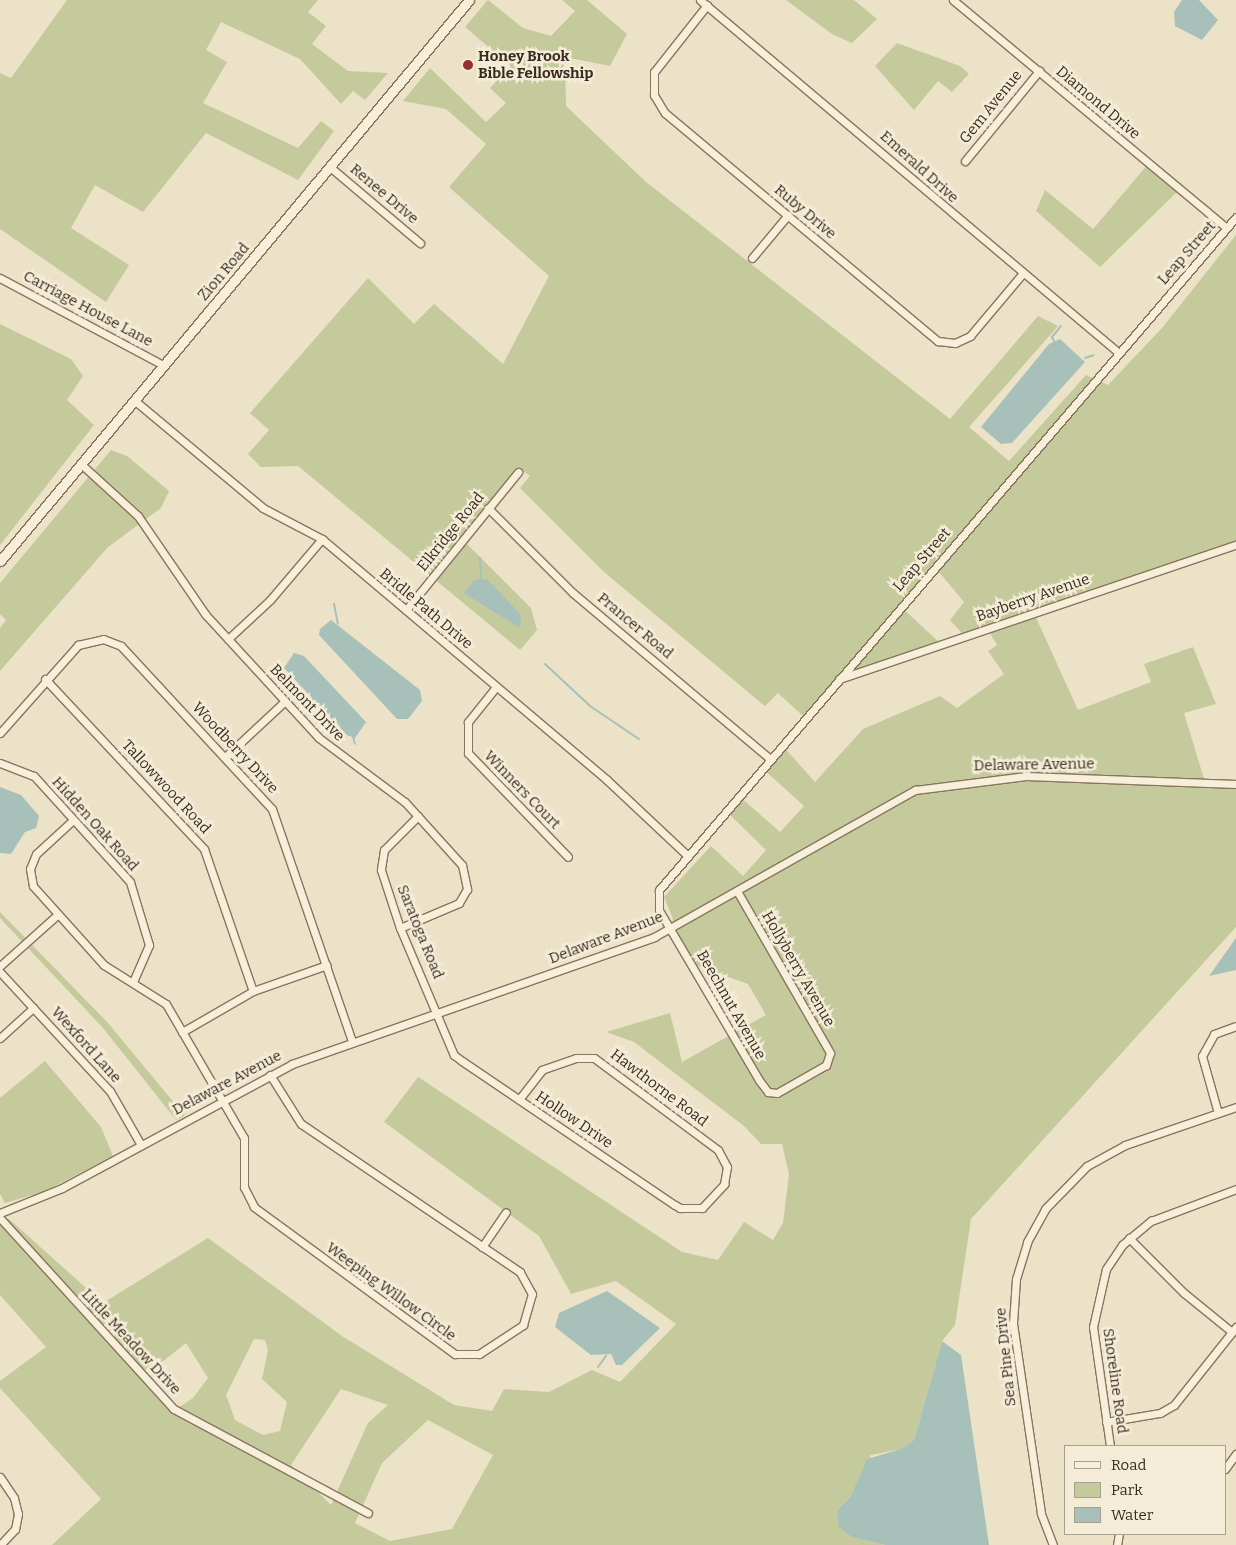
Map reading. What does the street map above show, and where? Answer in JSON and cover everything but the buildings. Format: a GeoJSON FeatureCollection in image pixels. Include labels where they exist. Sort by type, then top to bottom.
{"type":"FeatureCollection","features":[{"type":"Feature","properties":{"kind":"street","name":"Zion Road"},"geometry":{"type":"LineString","coordinates":[[0,560],[469,0]]}},
{"type":"Feature","properties":{"kind":"street","name":"Emerald Drive"},"geometry":{"type":"LineString","coordinates":[[700,0],[1119,354]]}},
{"type":"Feature","properties":{"kind":"street","name":"Diamond Drive"},"geometry":{"type":"LineString","coordinates":[[953,0],[1227,228]]}},
{"type":"Feature","properties":{"kind":"street","name":"Ruby Drive"},"geometry":{"type":"LineString","coordinates":[[707,5],[656,68],[652,83],[656,100],[788,215],[942,342],[962,341],[970,336],[1023,274]]}},
{"type":"Feature","properties":{"kind":"street","name":"Gem Avenue"},"geometry":{"type":"LineString","coordinates":[[965,161],[1038,72]]}},
{"type":"Feature","properties":{"kind":"street","name":"Renee Drive"},"geometry":{"type":"LineString","coordinates":[[330,166],[420,243]]}},
{"type":"Feature","properties":{"kind":"street"},"geometry":{"type":"LineString","coordinates":[[752,258],[788,215]]}},
{"type":"Feature","properties":{"kind":"street","name":"Leap Street"},"geometry":{"type":"LineString","coordinates":[[671,928],[658,906],[657,893],[1236,217]]}},
{"type":"Feature","properties":{"kind":"street","name":"Carriage House Lane"},"geometry":{"type":"LineString","coordinates":[[0,278],[163,365]]}},
{"type":"Feature","properties":{"kind":"street","name":"Bridle Path Drive"},"geometry":{"type":"LineString","coordinates":[[134,400],[263,508],[322,539],[496,687],[688,856]]}},
{"type":"Feature","properties":{"kind":"street","name":"Belmont Drive"},"geometry":{"type":"LineString","coordinates":[[80,464],[145,524],[194,600],[285,701],[337,754],[400,797],[462,865],[467,889],[452,909],[400,928]]}},
{"type":"Feature","properties":{"kind":"street","name":"Elkridge Road"},"geometry":{"type":"LineString","coordinates":[[406,610],[518,472]]}},
{"type":"Feature","properties":{"kind":"street","name":"Prancer Road"},"geometry":{"type":"LineString","coordinates":[[488,508],[574,593],[770,759]]}},
{"type":"Feature","properties":{"kind":"street"},"geometry":{"type":"LineString","coordinates":[[228,639],[270,600],[322,539]]}},
{"type":"Feature","properties":{"kind":"street","name":"Bayberry Avenue"},"geometry":{"type":"LineString","coordinates":[[839,679],[1236,545]]}},
{"type":"Feature","properties":{"kind":"street","name":"Woodberry Drive"},"geometry":{"type":"LineString","coordinates":[[0,733],[45,679],[81,643],[113,641],[225,757],[272,809],[352,1041]]}},
{"type":"Feature","properties":{"kind":"street","name":"Tallowwood Road"},"geometry":{"type":"LineString","coordinates":[[45,679],[204,849],[253,991]]}},
{"type":"Feature","properties":{"kind":"street","name":"Winners Court"},"geometry":{"type":"LineString","coordinates":[[496,687],[468,722],[468,753],[568,857]]}},
{"type":"Feature","properties":{"kind":"street"},"geometry":{"type":"LineString","coordinates":[[225,757],[285,701]]}},
{"type":"Feature","properties":{"kind":"street","name":"Hidden Oak Road"},"geometry":{"type":"LineString","coordinates":[[0,763],[32,775],[130,882],[149,945],[133,982]]}},
{"type":"Feature","properties":{"kind":"street","name":"Delaware Avenue"},"geometry":{"type":"LineString","coordinates":[[0,1213],[58,1190],[270,1075],[352,1041],[671,928],[894,800],[929,786],[1026,776],[1236,784]]}},
{"type":"Feature","properties":{"kind":"street","name":"Saratoga Road"},"geometry":{"type":"LineString","coordinates":[[418,816],[389,844],[381,861],[400,928],[437,1012]]}},
{"type":"Feature","properties":{"kind":"street","name":"Weeping Willow Circle"},"geometry":{"type":"LineString","coordinates":[[73,820],[36,854],[30,869],[34,889],[106,967],[163,1001],[246,1142],[244,1187],[254,1207],[458,1355],[475,1355],[491,1347],[523,1325],[532,1308],[526,1279],[299,1122],[270,1075]]}},
{"type":"Feature","properties":{"kind":"street","name":"Hollyberry Avenue"},"geometry":{"type":"LineString","coordinates":[[736,891],[826,1044],[828,1063],[789,1088],[772,1093]]}},
{"type":"Feature","properties":{"kind":"street"},"geometry":{"type":"LineString","coordinates":[[0,966],[57,914]]}},
{"type":"Feature","properties":{"kind":"street","name":"Beechnut Avenue"},"geometry":{"type":"LineString","coordinates":[[671,928],[759,1080],[772,1093]]}},
{"type":"Feature","properties":{"kind":"street"},"geometry":{"type":"LineString","coordinates":[[182,1032],[253,991],[327,966]]}},
{"type":"Feature","properties":{"kind":"street","name":"Wexford Lane"},"geometry":{"type":"LineString","coordinates":[[0,972],[110,1091],[141,1145]]}},
{"type":"Feature","properties":{"kind":"street"},"geometry":{"type":"LineString","coordinates":[[0,1038],[33,1008]]}},
{"type":"Feature","properties":{"kind":"street","name":"Hollow Drive"},"geometry":{"type":"LineString","coordinates":[[437,1012],[454,1055],[680,1208],[702,1208],[718,1193]]}},
{"type":"Feature","properties":{"kind":"street"},"geometry":{"type":"LineString","coordinates":[[1218,1113],[1202,1056],[1214,1034],[1236,1026]]}},
{"type":"Feature","properties":{"kind":"street","name":"Hawthorne Road"},"geometry":{"type":"LineString","coordinates":[[519,1099],[542,1070],[579,1058],[600,1061],[720,1152],[727,1175],[718,1193]]}},
{"type":"Feature","properties":{"kind":"street","name":"Sea Pine Drive"},"geometry":{"type":"LineString","coordinates":[[1053,1545],[1041,1513],[1014,1323],[1016,1279],[1027,1242],[1045,1209],[1087,1166],[1125,1145],[1236,1107]]}},
{"type":"Feature","properties":{"kind":"street","name":"Shoreline Road"},"geometry":{"type":"LineString","coordinates":[[1110,1445],[1093,1312],[1106,1269],[1129,1238],[1161,1216],[1236,1189]]}},
{"type":"Feature","properties":{"kind":"street"},"geometry":{"type":"LineString","coordinates":[[482,1247],[506,1212]]}},
{"type":"Feature","properties":{"kind":"street","name":"Little Meadow Drive"},"geometry":{"type":"LineString","coordinates":[[0,1218],[174,1409],[368,1514]]}},
{"type":"Feature","properties":{"kind":"street"},"geometry":{"type":"LineString","coordinates":[[1106,1422],[1160,1413],[1174,1405],[1234,1329],[1184,1293],[1129,1238]]}},
{"type":"Feature","properties":{"kind":"street"},"geometry":{"type":"LineString","coordinates":[[1226,1468],[1236,1454]]}},
{"type":"Feature","properties":{"kind":"street"},"geometry":{"type":"LineString","coordinates":[[0,1477],[14,1498],[18,1514],[15,1529],[0,1545]]}},
{"type":"Feature","properties":{"kind":"green space"},"geometry":{"type":"Polygon","coordinates":[[[67,0],[318,0],[308,12],[326,26],[312,44],[348,71],[388,73],[365,100],[353,91],[341,104],[300,59],[221,22],[206,50],[227,62],[203,103],[298,148],[321,121],[334,131],[298,180],[206,133],[143,212],[95,185],[71,228],[129,265],[106,302],[0,229],[0,73],[11,78],[67,0]]]}},
{"type":"Feature","properties":{"kind":"green space"},"geometry":{"type":"Polygon","coordinates":[[[488,0],[523,28],[551,36],[575,11],[562,0],[587,0],[627,34],[610,66],[565,57],[566,106],[646,182],[950,419],[1038,316],[1058,326],[969,427],[1009,461],[1086,375],[1108,385],[1162,328],[1236,235],[1236,542],[1033,611],[1078,710],[1151,682],[1144,664],[1193,647],[1216,704],[1184,713],[1205,782],[1236,784],[1236,927],[971,1219],[955,1325],[942,1341],[914,1440],[901,1449],[871,1455],[851,1496],[837,1510],[852,1537],[885,1545],[52,1545],[101,1499],[0,1388],[0,1381],[46,1347],[0,1295],[0,1222],[9,1219],[103,1303],[208,1238],[342,1336],[454,1405],[492,1411],[504,1389],[549,1392],[592,1370],[620,1382],[676,1324],[616,1281],[571,1294],[539,1236],[384,1122],[418,1077],[682,1252],[718,1260],[744,1222],[773,1240],[783,1223],[789,1174],[782,1144],[761,1144],[744,1126],[634,1042],[606,1032],[670,1013],[682,1062],[766,1015],[748,984],[692,964],[671,928],[673,919],[664,897],[711,846],[743,876],[766,850],[726,811],[738,795],[780,832],[804,806],[762,768],[781,744],[815,782],[863,729],[940,696],[957,708],[1004,674],[988,651],[997,645],[986,626],[965,637],[950,620],[964,602],[934,566],[900,606],[941,644],[836,680],[804,717],[778,693],[765,706],[604,572],[520,488],[530,476],[519,468],[461,538],[531,608],[537,630],[520,650],[298,466],[261,467],[248,454],[269,430],[250,413],[368,278],[414,324],[434,304],[503,364],[549,276],[449,187],[486,144],[446,109],[403,101],[430,68],[486,122],[506,103],[490,88],[511,66],[465,27],[488,0]],[[254,1339],[226,1395],[235,1420],[263,1435],[280,1431],[287,1402],[262,1379],[268,1350],[265,1340],[254,1339]],[[186,1343],[162,1362],[142,1371],[178,1408],[193,1398],[208,1378],[186,1343]],[[341,1389],[291,1465],[331,1505],[368,1423],[388,1405],[341,1389]],[[428,1420],[382,1463],[355,1523],[390,1541],[452,1529],[493,1455],[428,1420]]]}},
{"type":"Feature","properties":{"kind":"green space"},"geometry":{"type":"Polygon","coordinates":[[[786,0],[854,0],[877,19],[852,43],[832,34],[786,0]]]}},
{"type":"Feature","properties":{"kind":"green space"},"geometry":{"type":"Polygon","coordinates":[[[897,43],[960,66],[969,74],[952,92],[938,81],[914,110],[875,66],[897,43]]]}},
{"type":"Feature","properties":{"kind":"green space"},"geometry":{"type":"Polygon","coordinates":[[[1149,163],[1180,189],[1100,267],[1036,211],[1045,190],[1093,229],[1149,163]]]}},
{"type":"Feature","properties":{"kind":"green space"},"geometry":{"type":"Polygon","coordinates":[[[0,324],[71,359],[83,376],[67,400],[94,425],[0,545],[0,324]]]}},
{"type":"Feature","properties":{"kind":"green space"},"geometry":{"type":"Polygon","coordinates":[[[111,450],[127,456],[169,491],[161,508],[108,547],[0,671],[0,628],[6,620],[0,614],[0,583],[111,450]]]}},
{"type":"Feature","properties":{"kind":"green space"},"geometry":{"type":"Polygon","coordinates":[[[0,912],[108,1023],[185,1116],[176,1120],[103,1028],[0,918],[0,912]]]}},
{"type":"Feature","properties":{"kind":"green space"},"geometry":{"type":"Polygon","coordinates":[[[45,1061],[101,1127],[113,1156],[43,1192],[5,1203],[0,1194],[0,1098],[45,1061]]]}},
{"type":"Feature","properties":{"kind":"water"},"geometry":{"type":"Polygon","coordinates":[[[1182,0],[1199,0],[1218,20],[1202,40],[1175,26],[1174,12],[1182,0]]]}},
{"type":"Feature","properties":{"kind":"water"},"geometry":{"type":"Polygon","coordinates":[[[1060,339],[1085,362],[1012,443],[1001,444],[981,427],[1049,344],[1060,339]]]}},
{"type":"Feature","properties":{"kind":"water"},"geometry":{"type":"Polygon","coordinates":[[[487,579],[521,615],[520,628],[464,593],[474,580],[487,579]]]}},
{"type":"Feature","properties":{"kind":"water"},"geometry":{"type":"Polygon","coordinates":[[[331,620],[420,690],[422,701],[408,719],[397,719],[319,635],[320,629],[331,620]]]}},
{"type":"Feature","properties":{"kind":"water"},"geometry":{"type":"Polygon","coordinates":[[[294,653],[304,656],[366,722],[355,738],[347,735],[284,668],[294,653]]]}},
{"type":"Feature","properties":{"kind":"water"},"geometry":{"type":"Polygon","coordinates":[[[0,787],[21,795],[39,816],[36,828],[25,832],[11,854],[0,853],[0,787]]]}},
{"type":"Feature","properties":{"kind":"water"},"geometry":{"type":"Polygon","coordinates":[[[1236,938],[1236,970],[1209,976],[1236,938]]]}},
{"type":"Feature","properties":{"kind":"water"},"geometry":{"type":"Polygon","coordinates":[[[607,1291],[660,1328],[622,1365],[616,1365],[611,1354],[591,1355],[555,1327],[559,1313],[607,1291]]]}},
{"type":"Feature","properties":{"kind":"water"},"geometry":{"type":"Polygon","coordinates":[[[942,1341],[961,1355],[989,1545],[885,1545],[852,1537],[839,1527],[837,1510],[851,1496],[867,1459],[901,1449],[914,1440],[942,1341]]]}},
{"type":"Feature","properties":{"kind":"waterway"},"geometry":{"type":"LineString","coordinates":[[1055,343],[1052,337],[1061,326]]}},
{"type":"Feature","properties":{"kind":"waterway"},"geometry":{"type":"LineString","coordinates":[[1085,358],[1094,355]]}},
{"type":"Feature","properties":{"kind":"waterway"},"geometry":{"type":"LineString","coordinates":[[480,558],[481,579]]}},
{"type":"Feature","properties":{"kind":"waterway"},"geometry":{"type":"LineString","coordinates":[[334,604],[338,624]]}},
{"type":"Feature","properties":{"kind":"waterway"},"geometry":{"type":"LineString","coordinates":[[545,664],[590,706],[639,739]]}},
{"type":"Feature","properties":{"kind":"waterway"},"geometry":{"type":"LineString","coordinates":[[304,706],[316,697]]}},
{"type":"Feature","properties":{"kind":"waterway"},"geometry":{"type":"LineString","coordinates":[[353,737],[355,744]]}},
{"type":"Feature","properties":{"kind":"waterway"},"geometry":{"type":"LineString","coordinates":[[598,1367],[606,1356]]}},
{"type":"Feature","properties":{"kind":"place","name":"Honey Brook Bible Fellowship"},"geometry":{"type":"Point","coordinates":[468,65]}}]}
